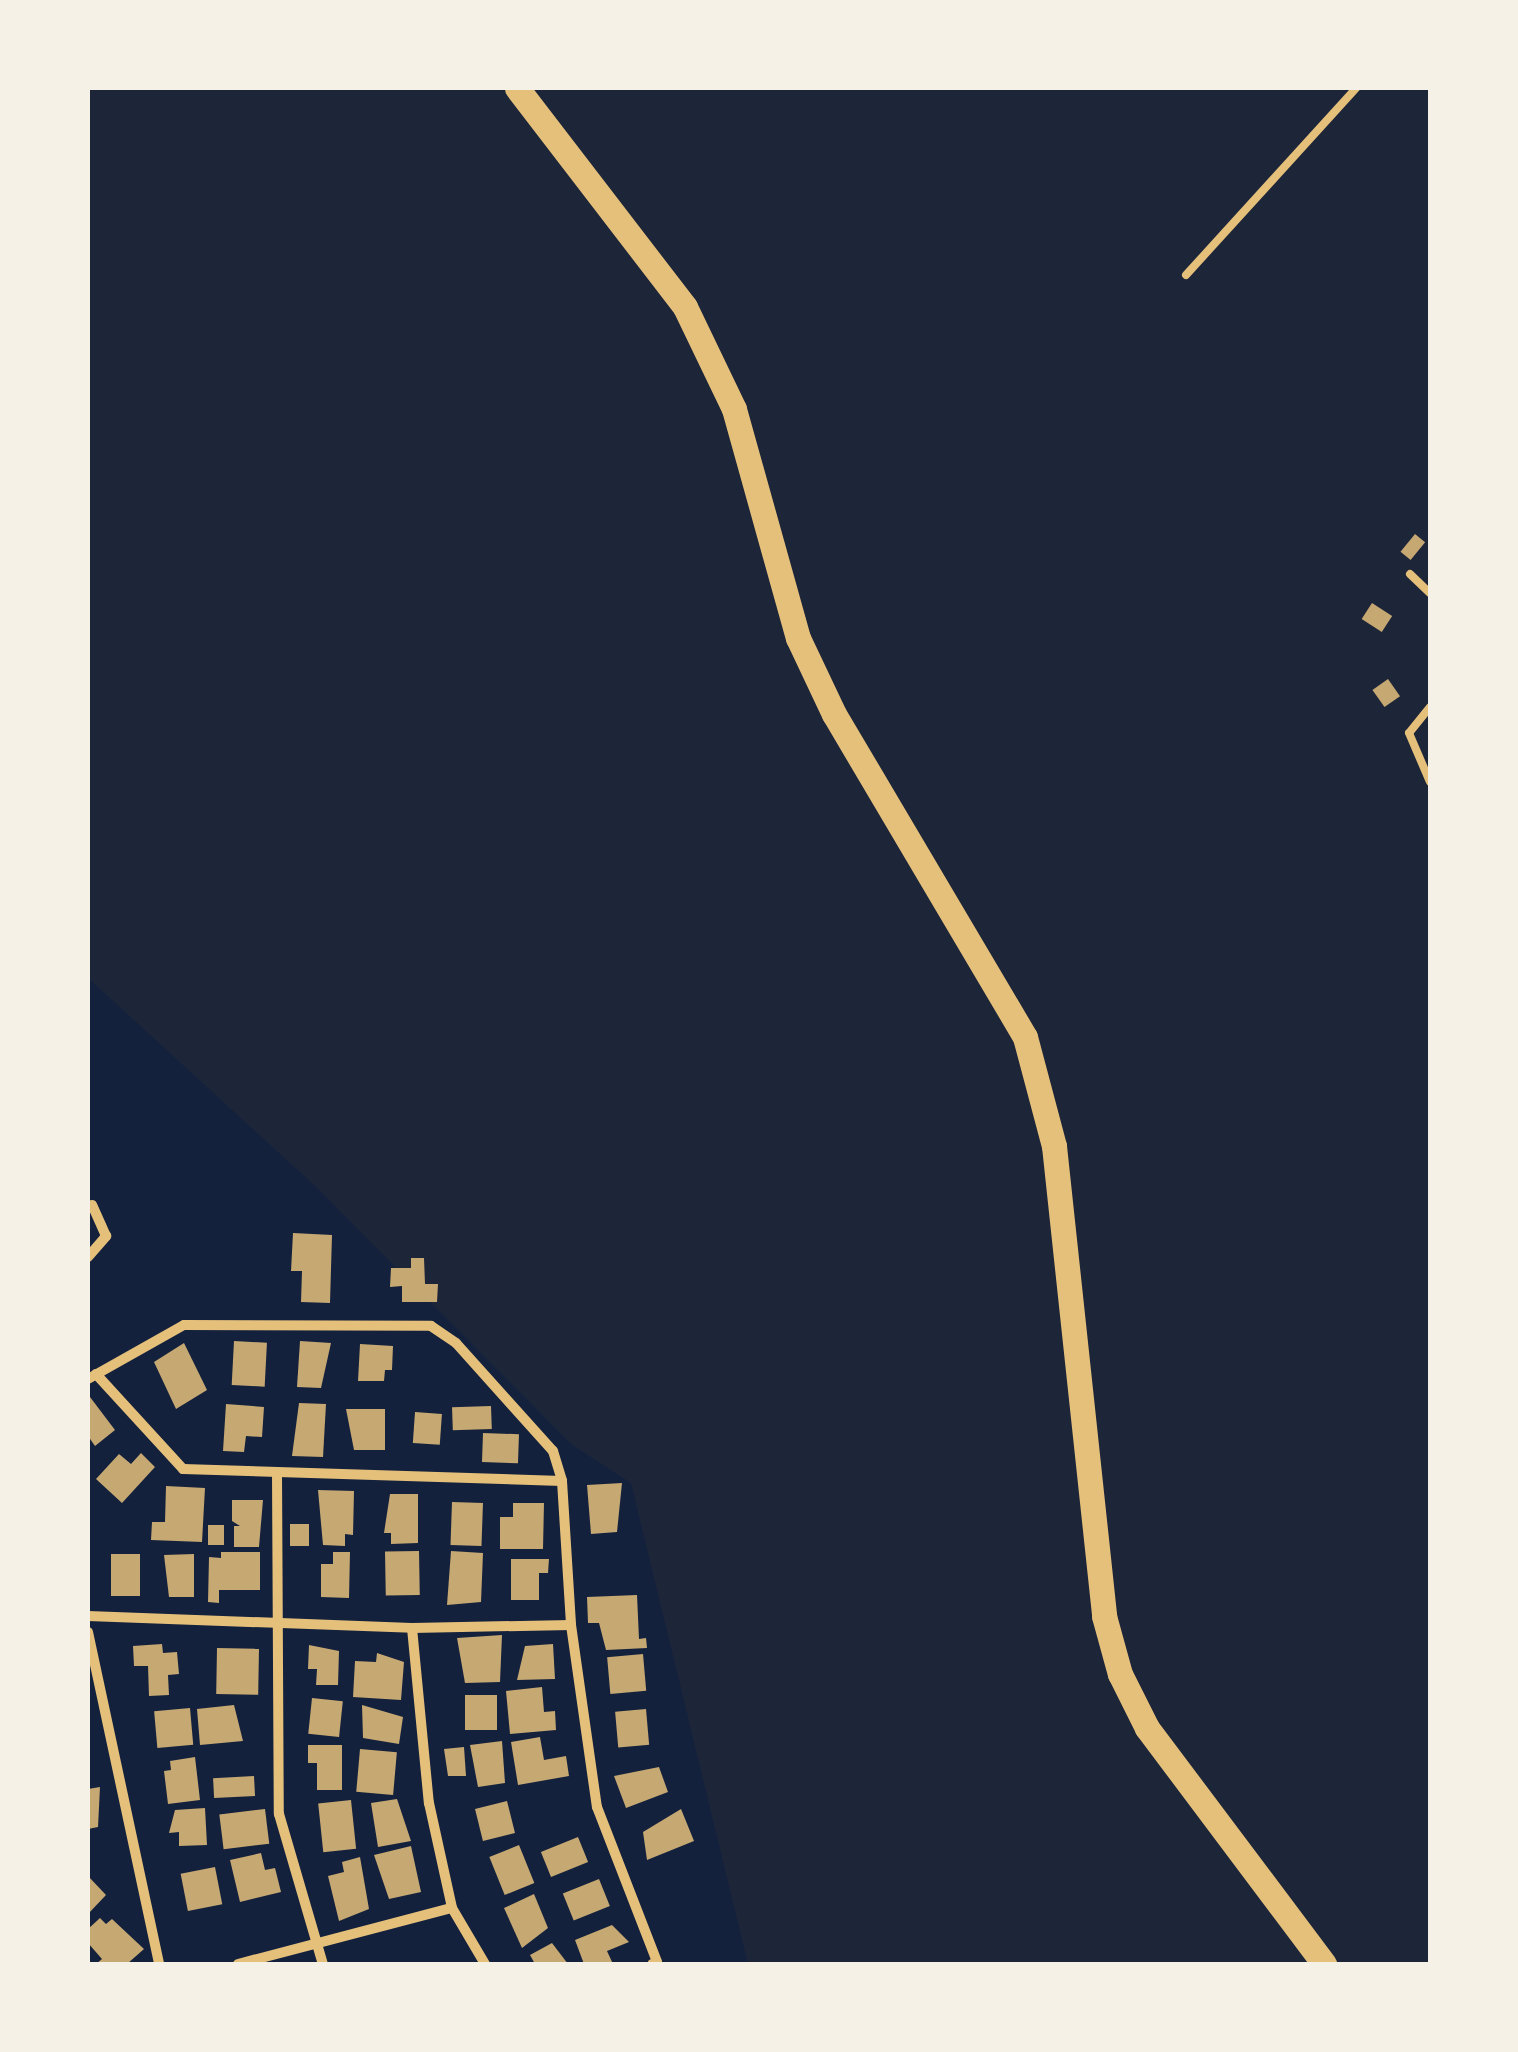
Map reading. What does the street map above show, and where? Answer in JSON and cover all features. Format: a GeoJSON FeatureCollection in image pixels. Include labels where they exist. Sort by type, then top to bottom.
{"type":"FeatureCollection","features":[{"type":"Feature","properties":{"kind":"main road"},"geometry":{"type":"LineString","coordinates":[[517,88],[685,306],[734,409],[798,638],[834,714],[1025,1036],[1054,1146],[1104,1616],[1120,1674],[1147,1728],[1324,1964]]}},
{"type":"Feature","properties":{"kind":"street"},"geometry":{"type":"LineString","coordinates":[[88,1257],[106,1236],[92,1205]]}},
{"type":"Feature","properties":{"kind":"street"},"geometry":{"type":"LineString","coordinates":[[562,1481],[182,1469],[92,1376],[184,1325],[431,1326],[456,1343],[553,1450],[562,1481],[571,1625],[596,1807],[657,1962],[652,1964]]}},
{"type":"Feature","properties":{"kind":"street"},"geometry":{"type":"LineString","coordinates":[[278,1473],[280,1814],[312,1942],[322,1964]]}},
{"type":"Feature","properties":{"kind":"street"},"geometry":{"type":"LineString","coordinates":[[88,1616],[412,1628],[571,1625]]}},
{"type":"Feature","properties":{"kind":"street"},"geometry":{"type":"LineString","coordinates":[[412,1628],[429,1802],[452,1908],[485,1964]]}},
{"type":"Feature","properties":{"kind":"street"},"geometry":{"type":"LineString","coordinates":[[88,1632],[158,1964]]}},
{"type":"Feature","properties":{"kind":"street"},"geometry":{"type":"LineString","coordinates":[[238,1964],[452,1908]]}},
{"type":"Feature","properties":{"kind":"lane"},"geometry":{"type":"LineString","coordinates":[[1186,276],[1356,88]]}},
{"type":"Feature","properties":{"kind":"lane"},"geometry":{"type":"LineString","coordinates":[[1410,574],[1430,593]]}},
{"type":"Feature","properties":{"kind":"lane"},"geometry":{"type":"LineString","coordinates":[[1430,706],[1410,733],[1430,782]]}},
{"type":"Feature","properties":{"kind":"shaded area"},"geometry":{"type":"Polygon","coordinates":[[[88,88],[1430,88],[1430,1964],[748,1964],[631,1483],[572,1445],[314,1185],[88,978],[88,88]]]}},
{"type":"Feature","properties":{"kind":"building"},"geometry":{"type":"Polygon","coordinates":[[[1415,534],[1425,542],[1411,560],[1401,552],[1415,534]]]}},
{"type":"Feature","properties":{"kind":"building"},"geometry":{"type":"Polygon","coordinates":[[[1372,603],[1392,616],[1382,632],[1362,619],[1372,603]]]}},
{"type":"Feature","properties":{"kind":"building"},"geometry":{"type":"Polygon","coordinates":[[[1388,679],[1400,696],[1384,707],[1372,690],[1388,679]]]}},
{"type":"Feature","properties":{"kind":"building"},"geometry":{"type":"Polygon","coordinates":[[[293,1233],[332,1235],[330,1303],[301,1302],[302,1271],[291,1271],[293,1233]]]}},
{"type":"Feature","properties":{"kind":"building"},"geometry":{"type":"Polygon","coordinates":[[[411,1258],[424,1258],[425,1284],[438,1284],[437,1302],[402,1302],[402,1286],[390,1287],[391,1268],[411,1268],[411,1258]]]}},
{"type":"Feature","properties":{"kind":"building"},"geometry":{"type":"Polygon","coordinates":[[[234,1341],[267,1343],[265,1387],[232,1385],[234,1341]]]}},
{"type":"Feature","properties":{"kind":"building"},"geometry":{"type":"Polygon","coordinates":[[[300,1341],[331,1343],[321,1388],[297,1387],[300,1341]]]}},
{"type":"Feature","properties":{"kind":"building"},"geometry":{"type":"Polygon","coordinates":[[[184,1343],[207,1390],[176,1409],[154,1362],[184,1343]]]}},
{"type":"Feature","properties":{"kind":"building"},"geometry":{"type":"Polygon","coordinates":[[[360,1344],[393,1346],[392,1370],[385,1370],[384,1381],[358,1381],[360,1344]]]}},
{"type":"Feature","properties":{"kind":"building"},"geometry":{"type":"Polygon","coordinates":[[[90,1397],[115,1430],[95,1446],[88,1436],[90,1397]]]}},
{"type":"Feature","properties":{"kind":"building"},"geometry":{"type":"Polygon","coordinates":[[[299,1403],[326,1404],[323,1457],[292,1456],[299,1403]]]}},
{"type":"Feature","properties":{"kind":"building"},"geometry":{"type":"Polygon","coordinates":[[[226,1404],[264,1407],[262,1437],[246,1436],[244,1452],[223,1451],[226,1404]]]}},
{"type":"Feature","properties":{"kind":"building"},"geometry":{"type":"Polygon","coordinates":[[[491,1406],[492,1429],[453,1430],[452,1407],[491,1406]]]}},
{"type":"Feature","properties":{"kind":"building"},"geometry":{"type":"Polygon","coordinates":[[[346,1409],[385,1409],[385,1450],[354,1450],[346,1409]]]}},
{"type":"Feature","properties":{"kind":"building"},"geometry":{"type":"Polygon","coordinates":[[[415,1412],[442,1414],[440,1445],[413,1443],[415,1412]]]}},
{"type":"Feature","properties":{"kind":"building"},"geometry":{"type":"Polygon","coordinates":[[[483,1433],[519,1434],[518,1463],[482,1462],[483,1433]]]}},
{"type":"Feature","properties":{"kind":"building"},"geometry":{"type":"Polygon","coordinates":[[[141,1453],[155,1467],[122,1503],[96,1479],[119,1454],[131,1464],[141,1453]]]}},
{"type":"Feature","properties":{"kind":"building"},"geometry":{"type":"Polygon","coordinates":[[[622,1483],[617,1532],[591,1534],[587,1485],[622,1483]]]}},
{"type":"Feature","properties":{"kind":"building"},"geometry":{"type":"Polygon","coordinates":[[[166,1486],[205,1488],[202,1542],[151,1540],[152,1522],[165,1522],[166,1486]]]}},
{"type":"Feature","properties":{"kind":"building"},"geometry":{"type":"Polygon","coordinates":[[[318,1490],[354,1491],[353,1535],[345,1534],[345,1546],[323,1545],[318,1490]]]}},
{"type":"Feature","properties":{"kind":"building"},"geometry":{"type":"Polygon","coordinates":[[[390,1494],[418,1494],[418,1543],[391,1544],[391,1533],[384,1533],[390,1494]]]}},
{"type":"Feature","properties":{"kind":"building"},"geometry":{"type":"Polygon","coordinates":[[[232,1500],[263,1500],[259,1547],[234,1547],[234,1526],[240,1526],[232,1521],[232,1500]]]}},
{"type":"Feature","properties":{"kind":"building"},"geometry":{"type":"Polygon","coordinates":[[[452,1502],[483,1503],[481,1546],[450,1545],[452,1502]]]}},
{"type":"Feature","properties":{"kind":"building"},"geometry":{"type":"Polygon","coordinates":[[[513,1503],[544,1503],[543,1549],[500,1549],[500,1517],[513,1517],[513,1503]]]}},
{"type":"Feature","properties":{"kind":"building"},"geometry":{"type":"Polygon","coordinates":[[[290,1524],[309,1524],[309,1546],[290,1546],[290,1524]]]}},
{"type":"Feature","properties":{"kind":"building"},"geometry":{"type":"Polygon","coordinates":[[[208,1525],[224,1525],[224,1545],[208,1545],[208,1525]]]}},
{"type":"Feature","properties":{"kind":"building"},"geometry":{"type":"Polygon","coordinates":[[[419,1551],[420,1595],[386,1596],[385,1552],[419,1551]]]}},
{"type":"Feature","properties":{"kind":"building"},"geometry":{"type":"Polygon","coordinates":[[[451,1551],[483,1553],[481,1602],[447,1605],[451,1551]]]}},
{"type":"Feature","properties":{"kind":"building"},"geometry":{"type":"Polygon","coordinates":[[[221,1552],[260,1552],[260,1590],[219,1590],[219,1603],[208,1602],[209,1557],[221,1558],[221,1552]]]}},
{"type":"Feature","properties":{"kind":"building"},"geometry":{"type":"Polygon","coordinates":[[[333,1552],[350,1552],[349,1598],[321,1597],[321,1564],[333,1564],[333,1552]]]}},
{"type":"Feature","properties":{"kind":"building"},"geometry":{"type":"Polygon","coordinates":[[[111,1554],[140,1554],[140,1596],[111,1596],[111,1554]]]}},
{"type":"Feature","properties":{"kind":"building"},"geometry":{"type":"Polygon","coordinates":[[[194,1554],[194,1597],[169,1597],[164,1555],[194,1554]]]}},
{"type":"Feature","properties":{"kind":"building"},"geometry":{"type":"Polygon","coordinates":[[[511,1559],[549,1559],[548,1573],[539,1573],[539,1600],[511,1600],[511,1559]]]}},
{"type":"Feature","properties":{"kind":"building"},"geometry":{"type":"Polygon","coordinates":[[[637,1595],[639,1639],[646,1638],[647,1648],[606,1650],[599,1623],[588,1623],[587,1597],[637,1595]]]}},
{"type":"Feature","properties":{"kind":"building"},"geometry":{"type":"Polygon","coordinates":[[[502,1635],[500,1682],[465,1683],[457,1638],[502,1635]]]}},
{"type":"Feature","properties":{"kind":"building"},"geometry":{"type":"Polygon","coordinates":[[[162,1644],[163,1653],[177,1652],[179,1674],[168,1675],[169,1695],[149,1696],[148,1666],[134,1666],[133,1646],[162,1644]]]}},
{"type":"Feature","properties":{"kind":"building"},"geometry":{"type":"Polygon","coordinates":[[[553,1644],[555,1679],[517,1680],[525,1646],[553,1644]]]}},
{"type":"Feature","properties":{"kind":"building"},"geometry":{"type":"Polygon","coordinates":[[[309,1645],[339,1651],[338,1685],[316,1685],[317,1669],[308,1669],[309,1645]]]}},
{"type":"Feature","properties":{"kind":"building"},"geometry":{"type":"Polygon","coordinates":[[[217,1648],[259,1649],[258,1695],[216,1694],[217,1648]]]}},
{"type":"Feature","properties":{"kind":"building"},"geometry":{"type":"Polygon","coordinates":[[[377,1653],[404,1662],[401,1700],[353,1697],[355,1661],[376,1662],[377,1653]]]}},
{"type":"Feature","properties":{"kind":"building"},"geometry":{"type":"Polygon","coordinates":[[[643,1654],[646,1691],[610,1694],[607,1657],[643,1654]]]}},
{"type":"Feature","properties":{"kind":"building"},"geometry":{"type":"Polygon","coordinates":[[[542,1687],[544,1712],[555,1711],[556,1730],[510,1734],[506,1691],[542,1687]]]}},
{"type":"Feature","properties":{"kind":"building"},"geometry":{"type":"Polygon","coordinates":[[[465,1695],[497,1695],[497,1730],[465,1730],[465,1695]]]}},
{"type":"Feature","properties":{"kind":"building"},"geometry":{"type":"Polygon","coordinates":[[[312,1698],[343,1701],[339,1737],[308,1734],[312,1698]]]}},
{"type":"Feature","properties":{"kind":"building"},"geometry":{"type":"Polygon","coordinates":[[[234,1705],[243,1741],[200,1745],[197,1709],[234,1705]]]}},
{"type":"Feature","properties":{"kind":"building"},"geometry":{"type":"Polygon","coordinates":[[[362,1705],[403,1717],[399,1744],[363,1738],[362,1705]]]}},
{"type":"Feature","properties":{"kind":"building"},"geometry":{"type":"Polygon","coordinates":[[[190,1708],[193,1745],[157,1748],[154,1711],[190,1708]]]}},
{"type":"Feature","properties":{"kind":"building"},"geometry":{"type":"Polygon","coordinates":[[[646,1709],[649,1745],[618,1748],[615,1712],[646,1709]]]}},
{"type":"Feature","properties":{"kind":"building"},"geometry":{"type":"Polygon","coordinates":[[[540,1737],[544,1760],[566,1756],[569,1776],[518,1785],[511,1742],[540,1737]]]}},
{"type":"Feature","properties":{"kind":"building"},"geometry":{"type":"Polygon","coordinates":[[[502,1741],[505,1783],[478,1787],[470,1745],[502,1741]]]}},
{"type":"Feature","properties":{"kind":"building"},"geometry":{"type":"Polygon","coordinates":[[[308,1745],[342,1745],[342,1790],[317,1790],[317,1763],[308,1763],[308,1745]]]}},
{"type":"Feature","properties":{"kind":"building"},"geometry":{"type":"Polygon","coordinates":[[[464,1747],[466,1776],[448,1776],[444,1749],[464,1747]]]}},
{"type":"Feature","properties":{"kind":"building"},"geometry":{"type":"Polygon","coordinates":[[[360,1749],[397,1752],[393,1795],[356,1792],[360,1749]]]}},
{"type":"Feature","properties":{"kind":"building"},"geometry":{"type":"Polygon","coordinates":[[[195,1757],[200,1800],[168,1804],[164,1771],[171,1770],[170,1761],[195,1757]]]}},
{"type":"Feature","properties":{"kind":"building"},"geometry":{"type":"Polygon","coordinates":[[[659,1767],[668,1792],[626,1808],[614,1776],[659,1767]]]}},
{"type":"Feature","properties":{"kind":"building"},"geometry":{"type":"Polygon","coordinates":[[[254,1776],[255,1796],[214,1798],[213,1778],[254,1776]]]}},
{"type":"Feature","properties":{"kind":"building"},"geometry":{"type":"Polygon","coordinates":[[[100,1787],[98,1827],[88,1829],[88,1789],[100,1787]]]}},
{"type":"Feature","properties":{"kind":"building"},"geometry":{"type":"Polygon","coordinates":[[[397,1799],[411,1841],[378,1847],[371,1803],[397,1799]]]}},
{"type":"Feature","properties":{"kind":"building"},"geometry":{"type":"Polygon","coordinates":[[[351,1800],[356,1849],[323,1852],[318,1803],[351,1800]]]}},
{"type":"Feature","properties":{"kind":"building"},"geometry":{"type":"Polygon","coordinates":[[[507,1801],[515,1833],[483,1841],[475,1809],[507,1801]]]}},
{"type":"Feature","properties":{"kind":"building"},"geometry":{"type":"Polygon","coordinates":[[[205,1808],[207,1845],[179,1846],[179,1832],[169,1833],[175,1810],[205,1808]]]}},
{"type":"Feature","properties":{"kind":"building"},"geometry":{"type":"Polygon","coordinates":[[[265,1809],[269,1844],[224,1849],[219,1815],[265,1809]]]}},
{"type":"Feature","properties":{"kind":"building"},"geometry":{"type":"Polygon","coordinates":[[[681,1809],[694,1841],[647,1860],[643,1832],[681,1809]]]}},
{"type":"Feature","properties":{"kind":"building"},"geometry":{"type":"Polygon","coordinates":[[[578,1837],[588,1862],[551,1877],[541,1852],[578,1837]]]}},
{"type":"Feature","properties":{"kind":"building"},"geometry":{"type":"Polygon","coordinates":[[[519,1845],[534,1883],[505,1895],[489,1857],[519,1845]]]}},
{"type":"Feature","properties":{"kind":"building"},"geometry":{"type":"Polygon","coordinates":[[[411,1846],[421,1892],[389,1899],[374,1855],[411,1846]]]}},
{"type":"Feature","properties":{"kind":"building"},"geometry":{"type":"Polygon","coordinates":[[[261,1853],[265,1870],[275,1868],[281,1892],[240,1902],[230,1860],[261,1853]]]}},
{"type":"Feature","properties":{"kind":"building"},"geometry":{"type":"Polygon","coordinates":[[[360,1857],[369,1909],[339,1921],[328,1876],[344,1872],[342,1862],[360,1857]]]}},
{"type":"Feature","properties":{"kind":"building"},"geometry":{"type":"Polygon","coordinates":[[[215,1867],[222,1904],[188,1911],[181,1874],[215,1867]]]}},
{"type":"Feature","properties":{"kind":"building"},"geometry":{"type":"Polygon","coordinates":[[[88,1876],[106,1895],[88,1914],[88,1876]]]}},
{"type":"Feature","properties":{"kind":"building"},"geometry":{"type":"Polygon","coordinates":[[[599,1879],[610,1906],[574,1920],[563,1894],[599,1879]]]}},
{"type":"Feature","properties":{"kind":"building"},"geometry":{"type":"Polygon","coordinates":[[[534,1894],[548,1928],[522,1948],[504,1908],[534,1894]]]}},
{"type":"Feature","properties":{"kind":"building"},"geometry":{"type":"Polygon","coordinates":[[[100,1918],[106,1924],[112,1919],[144,1949],[127,1964],[96,1964],[102,1959],[88,1943],[88,1929],[100,1918]]]}},
{"type":"Feature","properties":{"kind":"building"},"geometry":{"type":"Polygon","coordinates":[[[612,1925],[629,1942],[607,1951],[613,1964],[584,1964],[575,1940],[612,1925]]]}},
{"type":"Feature","properties":{"kind":"building"},"geometry":{"type":"Polygon","coordinates":[[[552,1943],[568,1964],[535,1964],[530,1955],[552,1943]]]}}]}
